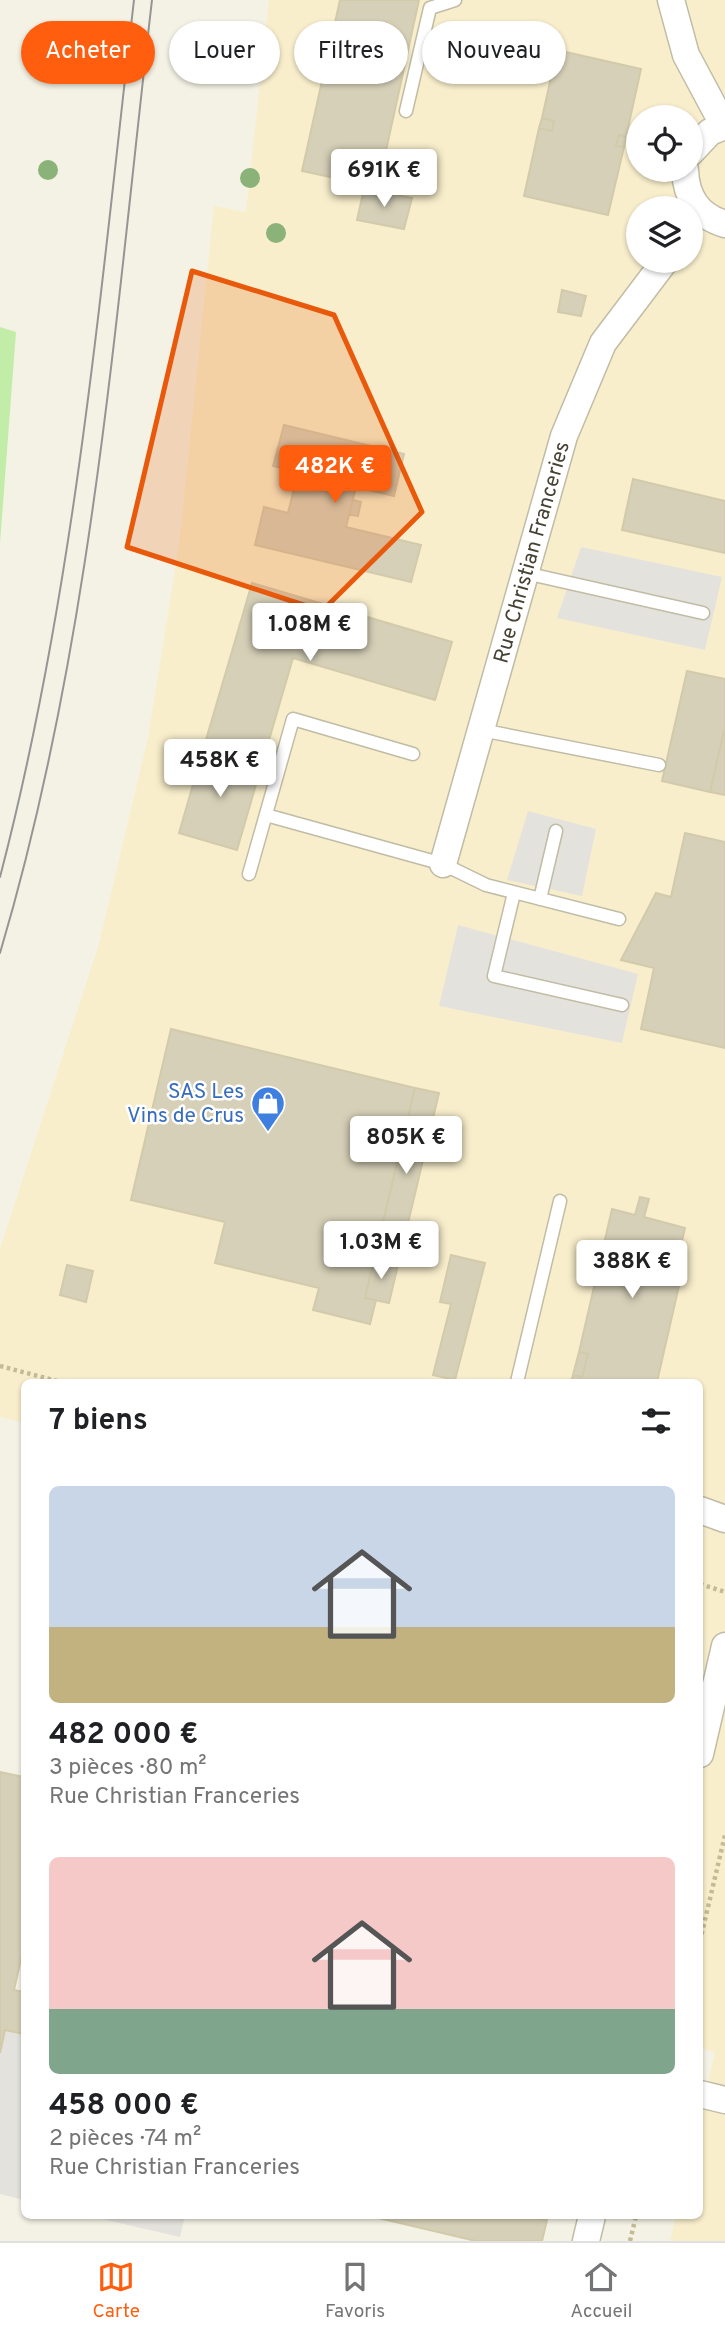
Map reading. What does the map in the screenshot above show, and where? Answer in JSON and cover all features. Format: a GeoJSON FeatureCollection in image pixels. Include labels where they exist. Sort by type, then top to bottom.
{"type":"FeatureCollection","features":[{"type":"Feature","properties":{"kind":"street"},"geometry":{"type":"LineString","coordinates":[[671,0],[686,55],[724,126],[710,132],[703,139]]}},
{"type":"Feature","properties":{"kind":"street"},"geometry":{"type":"LineString","coordinates":[[688,182],[692,201],[706,221]]}},
{"type":"Feature","properties":{"kind":"street","name":"Rue Christian Franceries"},"geometry":{"type":"LineString","coordinates":[[443,864],[564,436],[603,342],[656,273]]}},
{"type":"Feature","properties":{"kind":"street"},"geometry":{"type":"LineString","coordinates":[[703,1511],[725,1519]]}},
{"type":"Feature","properties":{"kind":"street"},"geometry":{"type":"LineString","coordinates":[[703,1727],[707,1690],[725,1646]]}},
{"type":"Feature","properties":{"kind":"street"},"geometry":{"type":"LineString","coordinates":[[703,2095],[725,2100]]}},
{"type":"Feature","properties":{"kind":"street"},"geometry":{"type":"LineString","coordinates":[[586,2241],[591,2219]]}},
{"type":"Feature","properties":{"kind":"lane"},"geometry":{"type":"LineString","coordinates":[[407,111],[430,8],[455,0]]}},
{"type":"Feature","properties":{"kind":"lane"},"geometry":{"type":"LineString","coordinates":[[525,573],[703,613]]}},
{"type":"Feature","properties":{"kind":"lane"},"geometry":{"type":"LineString","coordinates":[[249,874],[293,719],[413,754]]}},
{"type":"Feature","properties":{"kind":"lane"},"geometry":{"type":"LineString","coordinates":[[481,730],[659,765]]}},
{"type":"Feature","properties":{"kind":"lane"},"geometry":{"type":"LineString","coordinates":[[266,815],[443,864],[486,885],[619,919]]}},
{"type":"Feature","properties":{"kind":"lane"},"geometry":{"type":"LineString","coordinates":[[540,899],[556,831]]}},
{"type":"Feature","properties":{"kind":"lane"},"geometry":{"type":"LineString","coordinates":[[514,893],[494,976],[622,1005]]}},
{"type":"Feature","properties":{"kind":"lane"},"geometry":{"type":"LineString","coordinates":[[518,1379],[560,1201]]}},
{"type":"Feature","properties":{"kind":"path"},"geometry":{"type":"LineString","coordinates":[[0,1366],[50,1379]]}},
{"type":"Feature","properties":{"kind":"path"},"geometry":{"type":"LineString","coordinates":[[703,1585],[725,1592]]}},
{"type":"Feature","properties":{"kind":"path"},"geometry":{"type":"LineString","coordinates":[[703,1928],[725,1835]]}},
{"type":"Feature","properties":{"kind":"path"},"geometry":{"type":"LineString","coordinates":[[630,2241],[635,2219]]}},
{"type":"Feature","properties":{"kind":"highlighted area"},"geometry":{"type":"Polygon","coordinates":[[[192,271],[334,315],[422,512],[322,611],[127,547],[192,271]]]}},
{"type":"Feature","properties":{"kind":"shaded area"},"geometry":{"type":"Polygon","coordinates":[[[269,0],[725,0],[725,2241],[670,2241],[675,2219],[703,2219],[703,2103],[715,2052],[703,2050],[703,1379],[21,1379],[21,1422],[0,1417],[0,1249],[99,944],[148,738],[179,546],[214,206],[246,212],[260,84],[280,84],[280,21],[267,21],[269,0]]]}},
{"type":"Feature","properties":{"kind":"shaded area"},"geometry":{"type":"Polygon","coordinates":[[[581,547],[722,577],[705,650],[557,618],[581,547]]]}},
{"type":"Feature","properties":{"kind":"shaded area"},"geometry":{"type":"Polygon","coordinates":[[[528,811],[596,829],[582,896],[507,880],[528,811]]]}},
{"type":"Feature","properties":{"kind":"shaded area"},"geometry":{"type":"Polygon","coordinates":[[[458,925],[638,974],[622,1043],[439,1006],[458,925]]]}},
{"type":"Feature","properties":{"kind":"shaded area"},"geometry":{"type":"Polygon","coordinates":[[[5,2030],[21,2033],[21,2199],[0,2194],[0,2053],[5,2030]]]}},
{"type":"Feature","properties":{"kind":"shaded area"},"geometry":{"type":"Polygon","coordinates":[[[102,2219],[184,2219],[180,2237],[102,2219]]]}},
{"type":"Feature","properties":{"kind":"green space"},"geometry":{"type":"Polygon","coordinates":[[[0,327],[16,332],[0,543],[0,327]]]}},
{"type":"Feature","properties":{"kind":"building"},"geometry":{"type":"Polygon","coordinates":[[[340,0],[419,0],[408,50],[408,21],[335,21],[340,0]]]}},
{"type":"Feature","properties":{"kind":"building"},"geometry":{"type":"Polygon","coordinates":[[[566,52],[641,69],[633,105],[626,105],[626,137],[619,135],[616,146],[624,147],[608,215],[524,196],[539,128],[552,131],[554,121],[542,118],[550,84],[566,84],[566,52]]]}},
{"type":"Feature","properties":{"kind":"building"},"geometry":{"type":"Polygon","coordinates":[[[321,84],[401,84],[378,187],[302,171],[321,84]]]}},
{"type":"Feature","properties":{"kind":"building"},"geometry":{"type":"Polygon","coordinates":[[[542,118],[554,121],[552,131],[539,128],[542,118]]]}},
{"type":"Feature","properties":{"kind":"building"},"geometry":{"type":"Polygon","coordinates":[[[619,135],[626,137],[624,147],[616,146],[619,135]]]}},
{"type":"Feature","properties":{"kind":"building"},"geometry":{"type":"Polygon","coordinates":[[[364,189],[412,198],[404,229],[357,220],[364,189]]]}},
{"type":"Feature","properties":{"kind":"building"},"geometry":{"type":"Polygon","coordinates":[[[562,290],[586,296],[581,316],[558,312],[562,290]]]}},
{"type":"Feature","properties":{"kind":"building"},"geometry":{"type":"Polygon","coordinates":[[[284,425],[404,454],[394,496],[356,487],[346,527],[421,545],[411,582],[255,545],[264,507],[288,513],[298,472],[273,466],[284,425]]]}},
{"type":"Feature","properties":{"kind":"building"},"geometry":{"type":"Polygon","coordinates":[[[633,479],[725,501],[725,553],[622,530],[633,479]]]}},
{"type":"Feature","properties":{"kind":"building"},"geometry":{"type":"Polygon","coordinates":[[[353,500],[361,502],[358,516],[349,515],[353,500]]]}},
{"type":"Feature","properties":{"kind":"building"},"geometry":{"type":"Polygon","coordinates":[[[252,583],[452,642],[435,700],[293,658],[262,764],[203,750],[252,583]]]}},
{"type":"Feature","properties":{"kind":"building"},"geometry":{"type":"Polygon","coordinates":[[[687,671],[725,679],[725,727],[710,792],[662,781],[687,671]]]}},
{"type":"Feature","properties":{"kind":"building"},"geometry":{"type":"Polygon","coordinates":[[[725,727],[725,795],[710,792],[725,727]]]}},
{"type":"Feature","properties":{"kind":"building"},"geometry":{"type":"Polygon","coordinates":[[[203,750],[262,764],[237,850],[179,833],[203,750]]]}},
{"type":"Feature","properties":{"kind":"building"},"geometry":{"type":"Polygon","coordinates":[[[685,833],[725,842],[725,1048],[641,1029],[654,968],[621,960],[656,893],[671,897],[685,833]]]}},
{"type":"Feature","properties":{"kind":"building"},"geometry":{"type":"Polygon","coordinates":[[[171,1029],[415,1088],[365,1298],[376,1300],[370,1324],[313,1310],[319,1288],[215,1263],[225,1222],[131,1200],[171,1029]]]}},
{"type":"Feature","properties":{"kind":"building"},"geometry":{"type":"Polygon","coordinates":[[[415,1088],[439,1093],[398,1265],[374,1259],[415,1088]]]}},
{"type":"Feature","properties":{"kind":"building"},"geometry":{"type":"Polygon","coordinates":[[[640,1197],[649,1199],[644,1217],[685,1228],[674,1275],[681,1277],[658,1379],[572,1379],[573,1375],[582,1377],[588,1354],[579,1352],[612,1209],[635,1215],[640,1197]]]}},
{"type":"Feature","properties":{"kind":"building"},"geometry":{"type":"Polygon","coordinates":[[[451,1255],[485,1263],[455,1379],[433,1375],[451,1304],[440,1302],[451,1255]]]}},
{"type":"Feature","properties":{"kind":"building"},"geometry":{"type":"Polygon","coordinates":[[[374,1259],[398,1265],[389,1303],[365,1298],[374,1259]]]}},
{"type":"Feature","properties":{"kind":"building"},"geometry":{"type":"Polygon","coordinates":[[[67,1265],[93,1271],[86,1302],[60,1295],[67,1265]]]}},
{"type":"Feature","properties":{"kind":"building"},"geometry":{"type":"Polygon","coordinates":[[[579,1352],[588,1354],[582,1377],[573,1375],[579,1352]]]}},
{"type":"Feature","properties":{"kind":"building"},"geometry":{"type":"Polygon","coordinates":[[[0,1772],[21,1776],[21,1959],[14,1990],[21,1991],[21,2033],[5,2030],[0,2053],[0,1772]]]}},
{"type":"Feature","properties":{"kind":"building"},"geometry":{"type":"Polygon","coordinates":[[[383,2219],[547,2220],[542,2241],[476,2241],[383,2219]]]}},
{"type":"Feature","properties":{"kind":"tram line"},"geometry":{"type":"LineString","coordinates":[[0,877],[26,769],[66,551],[96,331],[134,0]]}},
{"type":"Feature","properties":{"kind":"tram line"},"geometry":{"type":"LineString","coordinates":[[0,953],[31,836],[57,719],[79,600],[112,360],[152,0]]}},
{"type":"Feature","properties":{"kind":"place","name":"SAS Les Vins de Crus"},"geometry":{"type":"Point","coordinates":[268,1133]}}]}
